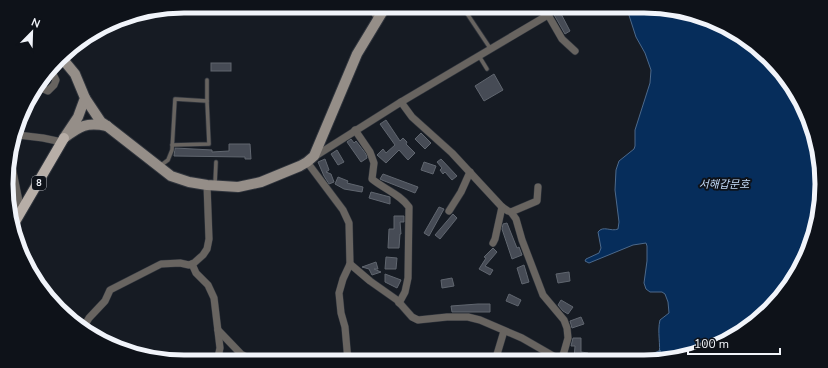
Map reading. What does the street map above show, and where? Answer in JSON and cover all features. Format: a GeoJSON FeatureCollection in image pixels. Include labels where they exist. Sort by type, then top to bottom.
{"type":"FeatureCollection","features":[{"type":"Feature","properties":{"kind":"main road","name":"8"},"geometry":{"type":"LineString","coordinates":[[16,219],[63,140]]}},
{"type":"Feature","properties":{"kind":"street"},"geometry":{"type":"LineString","coordinates":[[375,13],[378,18]]}},
{"type":"Feature","properties":{"kind":"street"},"geometry":{"type":"LineString","coordinates":[[310,159],[357,54],[381,13]]}},
{"type":"Feature","properties":{"kind":"street"},"geometry":{"type":"LineString","coordinates":[[65,61],[75,74],[85,98],[101,122],[159,167],[172,176],[190,182],[238,187],[261,182],[282,174],[310,159],[400,102],[548,15],[562,39],[575,50]]}},
{"type":"Feature","properties":{"kind":"street"},"geometry":{"type":"LineString","coordinates":[[42,88],[48,91],[54,86],[56,80],[53,74]]}},
{"type":"Feature","properties":{"kind":"street"},"geometry":{"type":"LineString","coordinates":[[63,140],[78,118],[85,98]]}},
{"type":"Feature","properties":{"kind":"street"},"geometry":{"type":"LineString","coordinates":[[400,102],[412,117],[470,172],[502,207],[511,212],[516,219],[542,295],[564,320],[567,328],[568,338],[563,355]]}},
{"type":"Feature","properties":{"kind":"street"},"geometry":{"type":"LineString","coordinates":[[20,136],[63,140],[79,127],[88,124],[107,126]]}},
{"type":"Feature","properties":{"kind":"street"},"geometry":{"type":"LineString","coordinates":[[355,130],[370,152],[374,163],[372,179],[379,185],[404,199],[409,207],[408,278],[405,292],[399,303]]}},
{"type":"Feature","properties":{"kind":"street"},"geometry":{"type":"LineString","coordinates":[[310,159],[343,210],[349,223],[350,264],[343,279],[339,293],[341,313],[345,327],[347,355]]}},
{"type":"Feature","properties":{"kind":"street"},"geometry":{"type":"LineString","coordinates":[[13,172],[19,201],[15,211]]}},
{"type":"Feature","properties":{"kind":"street"},"geometry":{"type":"LineString","coordinates":[[449,211],[461,192],[470,172]]}},
{"type":"Feature","properties":{"kind":"street"},"geometry":{"type":"LineString","coordinates":[[86,324],[105,301],[110,290],[161,264],[180,263],[189,265],[203,255],[207,249],[209,239],[211,185]]}},
{"type":"Feature","properties":{"kind":"street"},"geometry":{"type":"LineString","coordinates":[[511,212],[537,201],[538,187]]}},
{"type":"Feature","properties":{"kind":"street"},"geometry":{"type":"LineString","coordinates":[[493,243],[502,207]]}},
{"type":"Feature","properties":{"kind":"street"},"geometry":{"type":"LineString","coordinates":[[192,264],[196,273],[208,285],[214,298],[220,348],[218,355]]}},
{"type":"Feature","properties":{"kind":"street"},"geometry":{"type":"LineString","coordinates":[[350,264],[399,303],[412,317],[418,320],[468,317],[480,320],[522,338],[552,355]]}},
{"type":"Feature","properties":{"kind":"street"},"geometry":{"type":"LineString","coordinates":[[218,330],[243,355]]}},
{"type":"Feature","properties":{"kind":"street"},"geometry":{"type":"LineString","coordinates":[[497,355],[504,331]]}},
{"type":"Feature","properties":{"kind":"lane"},"geometry":{"type":"LineString","coordinates":[[467,13],[490,48]]}},
{"type":"Feature","properties":{"kind":"lane"},"geometry":{"type":"LineString","coordinates":[[478,56],[487,69]]}},
{"type":"Feature","properties":{"kind":"lane"},"geometry":{"type":"LineString","coordinates":[[172,145],[209,144],[207,80]]}},
{"type":"Feature","properties":{"kind":"lane"},"geometry":{"type":"LineString","coordinates":[[159,167],[168,160],[172,150],[175,99],[207,101]]}},
{"type":"Feature","properties":{"kind":"lane"},"geometry":{"type":"LineString","coordinates":[[211,185],[216,162]]}},
{"type":"Feature","properties":{"kind":"water","name":"서해갑문호"},"geometry":{"type":"Polygon","coordinates":[[[628,13],[666,14],[709,26],[730,36],[748,48],[773,71],[797,108],[806,129],[812,151],[815,173],[814,206],[806,239],[792,270],[773,297],[757,313],[730,332],[699,346],[677,352],[659,355],[660,320],[669,313],[668,302],[665,294],[662,292],[650,292],[646,289],[644,283],[647,261],[646,243],[633,245],[589,263],[585,261],[586,259],[599,253],[601,248],[598,232],[600,230],[618,229],[619,222],[615,190],[616,170],[619,161],[634,149],[635,130],[650,83],[651,70],[645,53],[636,37],[628,13]]]}},
{"type":"Feature","properties":{"kind":"building"},"geometry":{"type":"Polygon","coordinates":[[[553,13],[561,13],[570,31],[565,34],[553,13]]]}},
{"type":"Feature","properties":{"kind":"building"},"geometry":{"type":"Polygon","coordinates":[[[211,63],[231,63],[231,71],[211,71],[211,63]]]}},
{"type":"Feature","properties":{"kind":"building"},"geometry":{"type":"Polygon","coordinates":[[[494,74],[503,90],[484,101],[475,86],[494,74]]]}},
{"type":"Feature","properties":{"kind":"building"},"geometry":{"type":"Polygon","coordinates":[[[386,120],[400,141],[403,138],[407,142],[406,144],[415,153],[408,160],[399,150],[386,163],[377,155],[383,149],[386,153],[395,145],[380,124],[386,120]]]}},
{"type":"Feature","properties":{"kind":"building"},"geometry":{"type":"Polygon","coordinates":[[[421,133],[431,143],[425,149],[415,139],[421,133]]]}},
{"type":"Feature","properties":{"kind":"building"},"geometry":{"type":"Polygon","coordinates":[[[351,139],[354,143],[356,141],[366,154],[367,158],[361,162],[347,142],[351,139]]]}},
{"type":"Feature","properties":{"kind":"building"},"geometry":{"type":"Polygon","coordinates":[[[229,144],[250,144],[251,159],[245,159],[245,157],[174,156],[175,148],[212,150],[212,152],[229,151],[229,144]]]}},
{"type":"Feature","properties":{"kind":"building"},"geometry":{"type":"Polygon","coordinates":[[[337,150],[344,162],[338,165],[331,154],[337,150]]]}},
{"type":"Feature","properties":{"kind":"building"},"geometry":{"type":"Polygon","coordinates":[[[325,159],[329,170],[326,172],[331,174],[334,182],[329,184],[318,162],[325,159]]]}},
{"type":"Feature","properties":{"kind":"building"},"geometry":{"type":"Polygon","coordinates":[[[441,159],[457,176],[452,180],[445,172],[443,174],[440,170],[442,168],[437,162],[441,159]]]}},
{"type":"Feature","properties":{"kind":"building"},"geometry":{"type":"Polygon","coordinates":[[[424,162],[436,166],[433,174],[421,170],[424,162]]]}},
{"type":"Feature","properties":{"kind":"building"},"geometry":{"type":"Polygon","coordinates":[[[383,174],[418,187],[415,193],[380,179],[383,174]]]}},
{"type":"Feature","properties":{"kind":"building"},"geometry":{"type":"Polygon","coordinates":[[[338,177],[348,181],[347,183],[363,187],[362,192],[344,189],[335,184],[338,177]]]}},
{"type":"Feature","properties":{"kind":"building"},"geometry":{"type":"Polygon","coordinates":[[[371,192],[390,197],[390,204],[369,198],[371,192]]]}},
{"type":"Feature","properties":{"kind":"building"},"geometry":{"type":"Polygon","coordinates":[[[439,207],[444,209],[429,236],[424,233],[439,207]]]}},
{"type":"Feature","properties":{"kind":"building"},"geometry":{"type":"Polygon","coordinates":[[[453,214],[457,218],[440,239],[435,235],[453,214]]]}},
{"type":"Feature","properties":{"kind":"building"},"geometry":{"type":"Polygon","coordinates":[[[394,216],[404,216],[404,222],[400,222],[401,234],[399,248],[388,248],[389,229],[394,229],[394,216]]]}},
{"type":"Feature","properties":{"kind":"building"},"geometry":{"type":"Polygon","coordinates":[[[507,223],[517,248],[519,247],[522,255],[512,259],[502,229],[503,224],[507,223]]]}},
{"type":"Feature","properties":{"kind":"building"},"geometry":{"type":"Polygon","coordinates":[[[493,248],[497,252],[485,266],[493,270],[490,275],[479,269],[486,258],[484,257],[493,248]]]}},
{"type":"Feature","properties":{"kind":"building"},"geometry":{"type":"Polygon","coordinates":[[[386,257],[397,258],[396,269],[385,269],[386,257]]]}},
{"type":"Feature","properties":{"kind":"building"},"geometry":{"type":"Polygon","coordinates":[[[376,262],[378,269],[374,269],[381,272],[372,275],[369,269],[362,267],[376,262]]]}},
{"type":"Feature","properties":{"kind":"building"},"geometry":{"type":"Polygon","coordinates":[[[524,265],[529,282],[522,284],[517,268],[524,265]]]}},
{"type":"Feature","properties":{"kind":"building"},"geometry":{"type":"Polygon","coordinates":[[[569,272],[570,281],[558,283],[556,274],[569,272]]]}},
{"type":"Feature","properties":{"kind":"building"},"geometry":{"type":"Polygon","coordinates":[[[385,274],[401,280],[397,288],[385,282],[385,274]]]}},
{"type":"Feature","properties":{"kind":"building"},"geometry":{"type":"Polygon","coordinates":[[[452,278],[454,286],[442,288],[441,280],[452,278]]]}},
{"type":"Feature","properties":{"kind":"building"},"geometry":{"type":"Polygon","coordinates":[[[509,294],[521,300],[518,306],[506,301],[509,294]]]}},
{"type":"Feature","properties":{"kind":"building"},"geometry":{"type":"Polygon","coordinates":[[[561,300],[573,307],[568,314],[558,305],[561,300]]]}},
{"type":"Feature","properties":{"kind":"building"},"geometry":{"type":"Polygon","coordinates":[[[490,304],[490,312],[452,312],[451,306],[490,304]]]}},
{"type":"Feature","properties":{"kind":"building"},"geometry":{"type":"Polygon","coordinates":[[[581,317],[584,324],[572,328],[570,321],[581,317]]]}},
{"type":"Feature","properties":{"kind":"building"},"geometry":{"type":"Polygon","coordinates":[[[573,338],[581,338],[581,352],[588,353],[588,355],[574,355],[575,346],[571,346],[573,338]]]}},
{"type":"Feature","properties":{"kind":"waterway"},"geometry":{"type":"LineString","coordinates":[[651,355],[660,351]]}}]}
